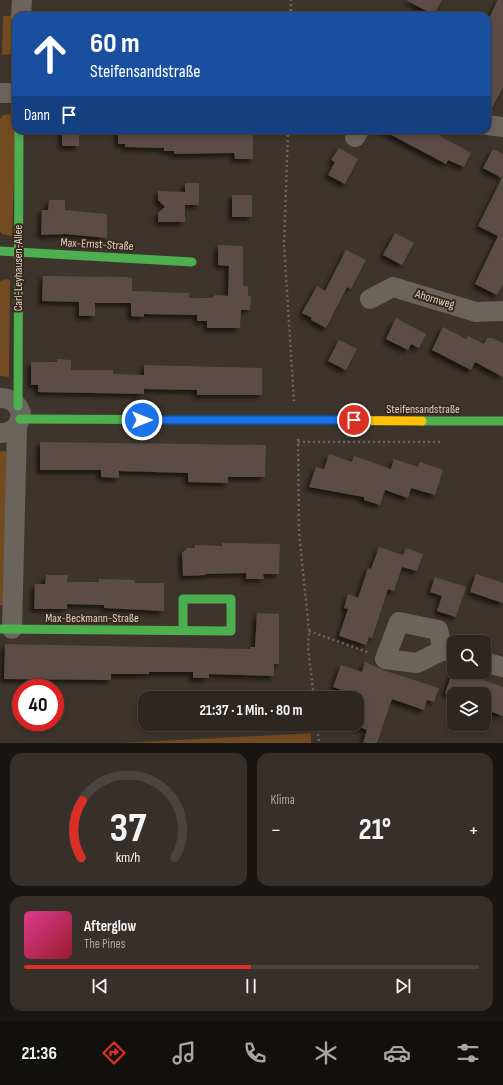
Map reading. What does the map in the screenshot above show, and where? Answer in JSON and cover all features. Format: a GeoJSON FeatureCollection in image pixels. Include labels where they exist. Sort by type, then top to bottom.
{"type":"FeatureCollection","features":[{"type":"Feature","properties":{"kind":"street"},"geometry":{"type":"LineString","coordinates":[[21,12],[22,0]]}},
{"type":"Feature","properties":{"kind":"street"},"geometry":{"type":"LineString","coordinates":[[0,93],[12,93]]}},
{"type":"Feature","properties":{"kind":"street"},"geometry":{"type":"LineString","coordinates":[[491,126],[503,127]]}},
{"type":"Feature","properties":{"kind":"street","name":"Carl-Leyhausen-Allee"},"geometry":{"type":"LineString","coordinates":[[6,629],[11,416],[18,252],[19,134]]}},
{"type":"Feature","properties":{"kind":"street","name":"Max-Ernst-Straße"},"geometry":{"type":"LineString","coordinates":[[0,251],[192,262]]}},
{"type":"Feature","properties":{"kind":"street","name":"Ahornweg"},"geometry":{"type":"LineString","coordinates":[[370,299],[393,287],[476,312],[503,311]]}},
{"type":"Feature","properties":{"kind":"street","name":"Steifensandstraße"},"geometry":{"type":"LineString","coordinates":[[11,416],[503,421]]}},
{"type":"Feature","properties":{"kind":"street","name":"Max-Beckmann-Straße"},"geometry":{"type":"LineString","coordinates":[[6,629],[231,631],[232,599],[183,599],[183,630]]}},
{"type":"Feature","properties":{"kind":"street"},"geometry":{"type":"LineString","coordinates":[[447,650],[438,630],[399,622],[385,659],[417,663],[447,652]]}},
{"type":"Feature","properties":{"kind":"street"},"geometry":{"type":"LineString","coordinates":[[491,664],[503,667]]}},
{"type":"Feature","properties":{"kind":"path"},"geometry":{"type":"LineString","coordinates":[[291,0],[291,12]]}},
{"type":"Feature","properties":{"kind":"path"},"geometry":{"type":"LineString","coordinates":[[298,442],[448,442]]}},
{"type":"Feature","properties":{"kind":"path"},"geometry":{"type":"LineString","coordinates":[[310,631],[385,659]]}},
{"type":"Feature","properties":{"kind":"path"},"geometry":{"type":"LineString","coordinates":[[318,731],[319,743]]}},
{"type":"Feature","properties":{"kind":"shaded area"},"geometry":{"type":"Polygon","coordinates":[[[12,15],[12,54],[2,55],[3,16],[12,15]]]}},
{"type":"Feature","properties":{"kind":"shaded area"},"geometry":{"type":"Polygon","coordinates":[[[3,115],[12,115],[12,134],[16,134],[12,236],[2,234],[0,231],[0,119],[3,115]]]}},
{"type":"Feature","properties":{"kind":"shaded area"},"geometry":{"type":"Polygon","coordinates":[[[6,279],[10,280],[9,377],[0,376],[0,281],[6,279]]]}},
{"type":"Feature","properties":{"kind":"shaded area"},"geometry":{"type":"Polygon","coordinates":[[[0,451],[7,451],[3,605],[0,605],[0,451]]]}},
{"type":"Feature","properties":{"kind":"shaded area"},"geometry":{"type":"Polygon","coordinates":[[[311,733],[311,743],[122,743],[295,734],[311,733]]]}},
{"type":"Feature","properties":{"kind":"building"},"geometry":{"type":"Polygon","coordinates":[[[406,0],[442,0],[436,12],[428,12],[406,0]]]}},
{"type":"Feature","properties":{"kind":"building"},"geometry":{"type":"Polygon","coordinates":[[[498,0],[503,0],[503,87],[491,110],[491,14],[498,0]]]}},
{"type":"Feature","properties":{"kind":"building"},"geometry":{"type":"Polygon","coordinates":[[[62,134],[79,134],[79,146],[62,146],[62,134]]]}},
{"type":"Feature","properties":{"kind":"building"},"geometry":{"type":"Polygon","coordinates":[[[118,134],[253,134],[253,159],[235,159],[234,153],[174,154],[174,151],[164,151],[164,148],[125,147],[125,144],[118,144],[118,134]]]}},
{"type":"Feature","properties":{"kind":"building"},"geometry":{"type":"Polygon","coordinates":[[[390,134],[436,134],[471,153],[464,167],[448,160],[446,164],[390,134]]]}},
{"type":"Feature","properties":{"kind":"building"},"geometry":{"type":"Polygon","coordinates":[[[339,148],[358,159],[345,184],[328,175],[335,162],[331,160],[339,148]]]}},
{"type":"Feature","properties":{"kind":"building"},"geometry":{"type":"Polygon","coordinates":[[[493,149],[503,154],[503,284],[497,295],[475,284],[498,236],[478,226],[502,178],[483,168],[493,149]]]}},
{"type":"Feature","properties":{"kind":"building"},"geometry":{"type":"Polygon","coordinates":[[[185,183],[199,183],[199,205],[185,205],[185,222],[158,222],[158,213],[165,207],[158,200],[158,191],[185,192],[185,183]]]}},
{"type":"Feature","properties":{"kind":"building"},"geometry":{"type":"Polygon","coordinates":[[[232,195],[252,195],[252,217],[232,217],[232,195]]]}},
{"type":"Feature","properties":{"kind":"building"},"geometry":{"type":"Polygon","coordinates":[[[49,200],[65,200],[65,210],[107,214],[107,238],[65,234],[41,235],[42,210],[48,210],[49,200]]]}},
{"type":"Feature","properties":{"kind":"building"},"geometry":{"type":"Polygon","coordinates":[[[395,233],[414,243],[402,265],[383,255],[395,233]]]}},
{"type":"Feature","properties":{"kind":"building"},"geometry":{"type":"Polygon","coordinates":[[[218,245],[243,246],[243,286],[248,286],[248,296],[251,296],[250,310],[241,310],[240,328],[207,328],[207,321],[197,321],[197,315],[144,314],[144,317],[131,316],[131,303],[95,303],[95,316],[79,316],[79,302],[42,301],[43,276],[126,277],[132,278],[132,291],[189,293],[189,298],[212,298],[215,295],[228,296],[229,266],[218,265],[218,245]]]}},
{"type":"Feature","properties":{"kind":"building"},"geometry":{"type":"Polygon","coordinates":[[[346,250],[366,260],[351,289],[347,287],[326,328],[302,313],[317,286],[325,291],[346,250]]]}},
{"type":"Feature","properties":{"kind":"building"},"geometry":{"type":"Polygon","coordinates":[[[396,318],[426,334],[419,348],[411,344],[408,350],[386,339],[396,318]]]}},
{"type":"Feature","properties":{"kind":"building"},"geometry":{"type":"Polygon","coordinates":[[[443,327],[466,339],[468,336],[484,344],[487,338],[492,338],[503,343],[503,377],[475,362],[471,370],[432,350],[443,327]]]}},
{"type":"Feature","properties":{"kind":"building"},"geometry":{"type":"Polygon","coordinates":[[[339,340],[357,349],[346,370],[328,361],[339,340]]]}},
{"type":"Feature","properties":{"kind":"building"},"geometry":{"type":"Polygon","coordinates":[[[57,359],[71,360],[71,370],[113,370],[113,374],[144,375],[144,365],[262,368],[262,395],[197,395],[197,390],[144,389],[144,394],[38,392],[38,385],[31,385],[31,362],[57,362],[57,359]]]}},
{"type":"Feature","properties":{"kind":"building"},"geometry":{"type":"Polygon","coordinates":[[[40,442],[266,445],[265,477],[228,477],[228,483],[188,482],[188,473],[119,471],[119,478],[101,477],[101,470],[40,470],[40,442]]]}},
{"type":"Feature","properties":{"kind":"building"},"geometry":{"type":"Polygon","coordinates":[[[329,454],[352,462],[354,456],[391,469],[394,459],[418,467],[420,462],[443,470],[435,495],[411,488],[408,498],[385,490],[380,505],[364,500],[364,497],[309,487],[316,467],[324,469],[329,454]]]}},
{"type":"Feature","properties":{"kind":"building"},"geometry":{"type":"Polygon","coordinates":[[[222,543],[280,544],[279,574],[263,574],[264,579],[246,579],[246,573],[183,576],[182,553],[187,548],[195,548],[195,545],[222,546],[222,543]]]}},
{"type":"Feature","properties":{"kind":"building"},"geometry":{"type":"Polygon","coordinates":[[[379,547],[403,555],[406,548],[423,554],[417,571],[402,567],[394,591],[388,589],[372,638],[369,637],[366,645],[339,636],[348,609],[344,608],[348,594],[358,598],[368,568],[371,569],[379,547]]]}},
{"type":"Feature","properties":{"kind":"building"},"geometry":{"type":"Polygon","coordinates":[[[476,574],[503,583],[503,603],[470,592],[476,574]]]}},
{"type":"Feature","properties":{"kind":"building"},"geometry":{"type":"Polygon","coordinates":[[[46,575],[68,575],[67,582],[99,582],[99,579],[135,580],[135,583],[164,583],[164,611],[104,608],[104,605],[67,604],[67,609],[34,609],[35,584],[45,584],[46,575]]]}},
{"type":"Feature","properties":{"kind":"building"},"geometry":{"type":"Polygon","coordinates":[[[435,577],[466,587],[456,617],[437,611],[442,596],[430,592],[435,577]]]}},
{"type":"Feature","properties":{"kind":"building"},"geometry":{"type":"Polygon","coordinates":[[[257,613],[279,614],[279,664],[274,664],[274,676],[209,674],[209,678],[193,678],[193,672],[149,672],[149,674],[111,674],[111,680],[4,679],[5,644],[250,649],[250,647],[255,647],[257,613]]]}},
{"type":"Feature","properties":{"kind":"building"},"geometry":{"type":"Polygon","coordinates":[[[365,662],[383,670],[439,688],[434,702],[427,700],[424,710],[392,699],[377,743],[363,743],[367,730],[364,729],[364,691],[345,691],[333,687],[341,665],[362,672],[365,662]]]}},
{"type":"Feature","properties":{"kind":"building"},"geometry":{"type":"Polygon","coordinates":[[[450,679],[479,679],[503,687],[503,716],[491,712],[491,687],[447,687],[450,679]]]}},
{"type":"Feature","properties":{"kind":"traffic: fast"},"geometry":{"type":"LineString","coordinates":[[18,406],[19,134]]}},
{"type":"Feature","properties":{"kind":"traffic: fast"},"geometry":{"type":"LineString","coordinates":[[0,251],[192,262]]}},
{"type":"Feature","properties":{"kind":"traffic: fast"},"geometry":{"type":"LineString","coordinates":[[20,419],[280,420]]}},
{"type":"Feature","properties":{"kind":"traffic: fast"},"geometry":{"type":"LineString","coordinates":[[422,421],[503,421]]}},
{"type":"Feature","properties":{"kind":"traffic: fast"},"geometry":{"type":"LineString","coordinates":[[0,629],[231,631],[231,599],[183,599],[183,630]]}},
{"type":"Feature","properties":{"kind":"traffic: slow"},"geometry":{"type":"LineString","coordinates":[[280,420],[422,421]]}},
{"type":"Feature","properties":{"kind":"route"},"geometry":{"type":"LineString","coordinates":[[142,420],[354,420]]}}]}
